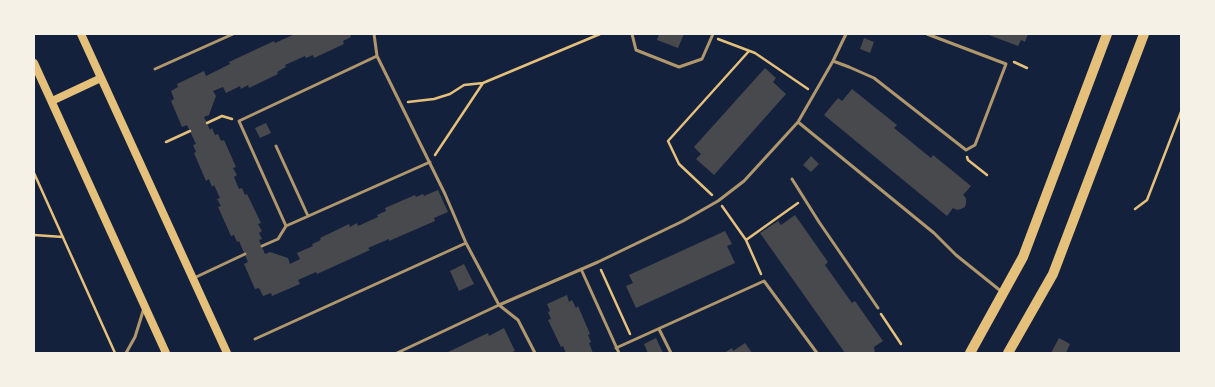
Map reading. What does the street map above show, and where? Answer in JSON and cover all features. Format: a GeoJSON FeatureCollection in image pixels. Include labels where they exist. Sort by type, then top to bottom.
{"type":"FeatureCollection","features":[{"type":"Feature","properties":{"kind":"main road"},"geometry":{"type":"LineString","coordinates":[[81,34],[228,353]]}},
{"type":"Feature","properties":{"kind":"main road"},"geometry":{"type":"LineString","coordinates":[[970,353],[1023,257],[1107,34]]}},
{"type":"Feature","properties":{"kind":"main road"},"geometry":{"type":"LineString","coordinates":[[1008,353],[1053,274],[1144,34]]}},
{"type":"Feature","properties":{"kind":"main road"},"geometry":{"type":"LineString","coordinates":[[34,63],[166,353]]}},
{"type":"Feature","properties":{"kind":"main road"},"geometry":{"type":"LineString","coordinates":[[52,101],[101,78]]}},
{"type":"Feature","properties":{"kind":"lane"},"geometry":{"type":"LineString","coordinates":[[155,69],[234,34]]}},
{"type":"Feature","properties":{"kind":"lane"},"geometry":{"type":"LineString","coordinates":[[374,34],[377,56],[430,162],[466,243],[499,305],[518,320],[535,353]]}},
{"type":"Feature","properties":{"kind":"lane"},"geometry":{"type":"LineString","coordinates":[[632,34],[636,50],[679,67],[702,59],[712,35]]}},
{"type":"Feature","properties":{"kind":"lane"},"geometry":{"type":"LineString","coordinates":[[398,353],[499,305],[598,262],[683,221],[718,202],[744,182],[798,122],[833,61],[846,34]]}},
{"type":"Feature","properties":{"kind":"lane"},"geometry":{"type":"LineString","coordinates":[[833,61],[874,78],[966,150],[975,145],[1006,64],[927,34]]}},
{"type":"Feature","properties":{"kind":"lane"},"geometry":{"type":"LineString","coordinates":[[286,226],[239,121],[377,56]]}},
{"type":"Feature","properties":{"kind":"lane"},"geometry":{"type":"LineString","coordinates":[[798,122],[934,233],[956,255],[1004,293]]}},
{"type":"Feature","properties":{"kind":"lane"},"geometry":{"type":"LineString","coordinates":[[276,146],[308,216]]}},
{"type":"Feature","properties":{"kind":"lane"},"geometry":{"type":"LineString","coordinates":[[262,246],[278,239],[286,226],[430,162]]}},
{"type":"Feature","properties":{"kind":"lane"},"geometry":{"type":"LineString","coordinates":[[792,179],[878,308]]}},
{"type":"Feature","properties":{"kind":"lane"},"geometry":{"type":"LineString","coordinates":[[255,339],[466,243]]}},
{"type":"Feature","properties":{"kind":"lane"},"geometry":{"type":"LineString","coordinates":[[193,278],[245,254]]}},
{"type":"Feature","properties":{"kind":"lane"},"geometry":{"type":"LineString","coordinates":[[581,270],[619,353]]}},
{"type":"Feature","properties":{"kind":"lane"},"geometry":{"type":"LineString","coordinates":[[616,348],[764,281],[817,353]]}},
{"type":"Feature","properties":{"kind":"lane"},"geometry":{"type":"LineString","coordinates":[[126,353],[136,337],[145,307]]}},
{"type":"Feature","properties":{"kind":"lane"},"geometry":{"type":"LineString","coordinates":[[659,328],[671,353]]}},
{"type":"Feature","properties":{"kind":"path"},"geometry":{"type":"LineString","coordinates":[[400,103],[434,99],[450,94],[464,84],[483,82],[600,34]]}},
{"type":"Feature","properties":{"kind":"path"},"geometry":{"type":"LineString","coordinates":[[712,35],[755,53],[815,94]]}},
{"type":"Feature","properties":{"kind":"path"},"geometry":{"type":"LineString","coordinates":[[749,51],[668,141],[679,164],[718,202],[746,240],[764,281]]}},
{"type":"Feature","properties":{"kind":"path"},"geometry":{"type":"LineString","coordinates":[[1006,64],[1013,61],[1027,68]]}},
{"type":"Feature","properties":{"kind":"path"},"geometry":{"type":"LineString","coordinates":[[430,162],[483,82]]}},
{"type":"Feature","properties":{"kind":"path"},"geometry":{"type":"LineString","coordinates":[[1135,209],[1147,200],[1181,112]]}},
{"type":"Feature","properties":{"kind":"path"},"geometry":{"type":"LineString","coordinates":[[207,123],[222,116],[239,121]]}},
{"type":"Feature","properties":{"kind":"path"},"geometry":{"type":"LineString","coordinates":[[166,142],[190,131]]}},
{"type":"Feature","properties":{"kind":"path"},"geometry":{"type":"LineString","coordinates":[[966,150],[968,160],[987,175]]}},
{"type":"Feature","properties":{"kind":"path"},"geometry":{"type":"LineString","coordinates":[[34,173],[115,353]]}},
{"type":"Feature","properties":{"kind":"path"},"geometry":{"type":"LineString","coordinates":[[746,240],[804,198]]}},
{"type":"Feature","properties":{"kind":"path"},"geometry":{"type":"LineString","coordinates":[[34,235],[63,237]]}},
{"type":"Feature","properties":{"kind":"path"},"geometry":{"type":"LineString","coordinates":[[598,262],[633,340]]}},
{"type":"Feature","properties":{"kind":"path"},"geometry":{"type":"LineString","coordinates":[[878,308],[901,344]]}},
{"type":"Feature","properties":{"kind":"building"},"geometry":{"type":"Polygon","coordinates":[[[295,34],[350,34],[351,37],[343,41],[344,44],[314,58],[313,55],[306,58],[305,56],[285,65],[286,67],[277,72],[278,74],[249,88],[248,85],[241,89],[240,86],[226,93],[223,87],[213,91],[216,96],[209,115],[204,117],[210,130],[212,128],[215,135],[218,134],[221,141],[224,140],[236,167],[233,168],[237,175],[234,177],[239,189],[242,188],[245,195],[247,194],[261,223],[258,224],[262,231],[259,233],[262,239],[259,240],[265,254],[270,252],[288,258],[290,264],[300,259],[297,253],[313,246],[312,244],[321,240],[320,238],[349,224],[350,227],[357,223],[358,226],[378,217],[377,215],[386,211],[385,208],[415,195],[416,197],[423,194],[424,196],[438,190],[448,212],[434,218],[435,221],[389,241],[389,239],[368,248],[370,250],[317,274],[316,272],[298,280],[300,284],[272,296],[271,293],[263,296],[259,288],[255,289],[244,264],[248,262],[239,241],[237,242],[234,235],[231,236],[218,207],[221,206],[217,199],[220,198],[214,185],[212,187],[209,179],[206,181],[194,153],[196,152],[193,145],[196,144],[187,125],[182,127],[171,101],[174,99],[171,91],[178,87],[177,84],[204,71],[206,76],[230,64],[229,62],[274,41],[275,43],[295,34]]]}},
{"type":"Feature","properties":{"kind":"building"},"geometry":{"type":"Polygon","coordinates":[[[659,34],[684,34],[678,48],[657,40],[659,34]]]}},
{"type":"Feature","properties":{"kind":"building"},"geometry":{"type":"Polygon","coordinates":[[[986,34],[1028,34],[1025,42],[1021,40],[1018,46],[986,34]]]}},
{"type":"Feature","properties":{"kind":"building"},"geometry":{"type":"Polygon","coordinates":[[[864,38],[874,42],[870,53],[860,49],[864,38]]]}},
{"type":"Feature","properties":{"kind":"building"},"geometry":{"type":"Polygon","coordinates":[[[765,68],[776,78],[773,82],[786,94],[714,175],[696,159],[701,154],[694,147],[765,68]]]}},
{"type":"Feature","properties":{"kind":"building"},"geometry":{"type":"Polygon","coordinates":[[[852,89],[897,125],[894,128],[931,158],[933,155],[971,186],[963,195],[966,198],[965,207],[957,210],[953,208],[947,216],[824,115],[838,98],[842,101],[852,89]]]}},
{"type":"Feature","properties":{"kind":"building"},"geometry":{"type":"Polygon","coordinates":[[[266,123],[271,133],[260,138],[255,128],[266,123]]]}},
{"type":"Feature","properties":{"kind":"building"},"geometry":{"type":"Polygon","coordinates":[[[811,156],[819,164],[811,172],[803,165],[811,156]]]}},
{"type":"Feature","properties":{"kind":"building"},"geometry":{"type":"Polygon","coordinates":[[[795,215],[828,262],[825,265],[852,303],[855,301],[883,341],[874,347],[875,353],[845,353],[760,233],[778,221],[781,225],[795,215]]]}},
{"type":"Feature","properties":{"kind":"building"},"geometry":{"type":"Polygon","coordinates":[[[725,231],[732,244],[727,246],[735,263],[636,308],[626,286],[633,283],[629,275],[725,231]]]}},
{"type":"Feature","properties":{"kind":"building"},"geometry":{"type":"Polygon","coordinates":[[[464,264],[474,284],[459,291],[450,271],[464,264]]]}},
{"type":"Feature","properties":{"kind":"building"},"geometry":{"type":"Polygon","coordinates":[[[567,295],[569,302],[572,300],[576,308],[578,306],[590,334],[588,335],[591,342],[589,343],[593,353],[566,353],[563,346],[561,347],[548,320],[551,319],[547,304],[567,295]]]}},
{"type":"Feature","properties":{"kind":"building"},"geometry":{"type":"Polygon","coordinates":[[[504,328],[515,351],[510,353],[446,353],[488,333],[489,336],[504,328]]]}},
{"type":"Feature","properties":{"kind":"building"},"geometry":{"type":"Polygon","coordinates":[[[656,338],[663,353],[648,353],[644,344],[656,338]]]}},
{"type":"Feature","properties":{"kind":"building"},"geometry":{"type":"Polygon","coordinates":[[[1059,338],[1070,344],[1066,353],[1051,353],[1059,338]]]}},
{"type":"Feature","properties":{"kind":"building"},"geometry":{"type":"Polygon","coordinates":[[[745,343],[752,353],[724,353],[732,348],[733,351],[745,343]]]}}]}
